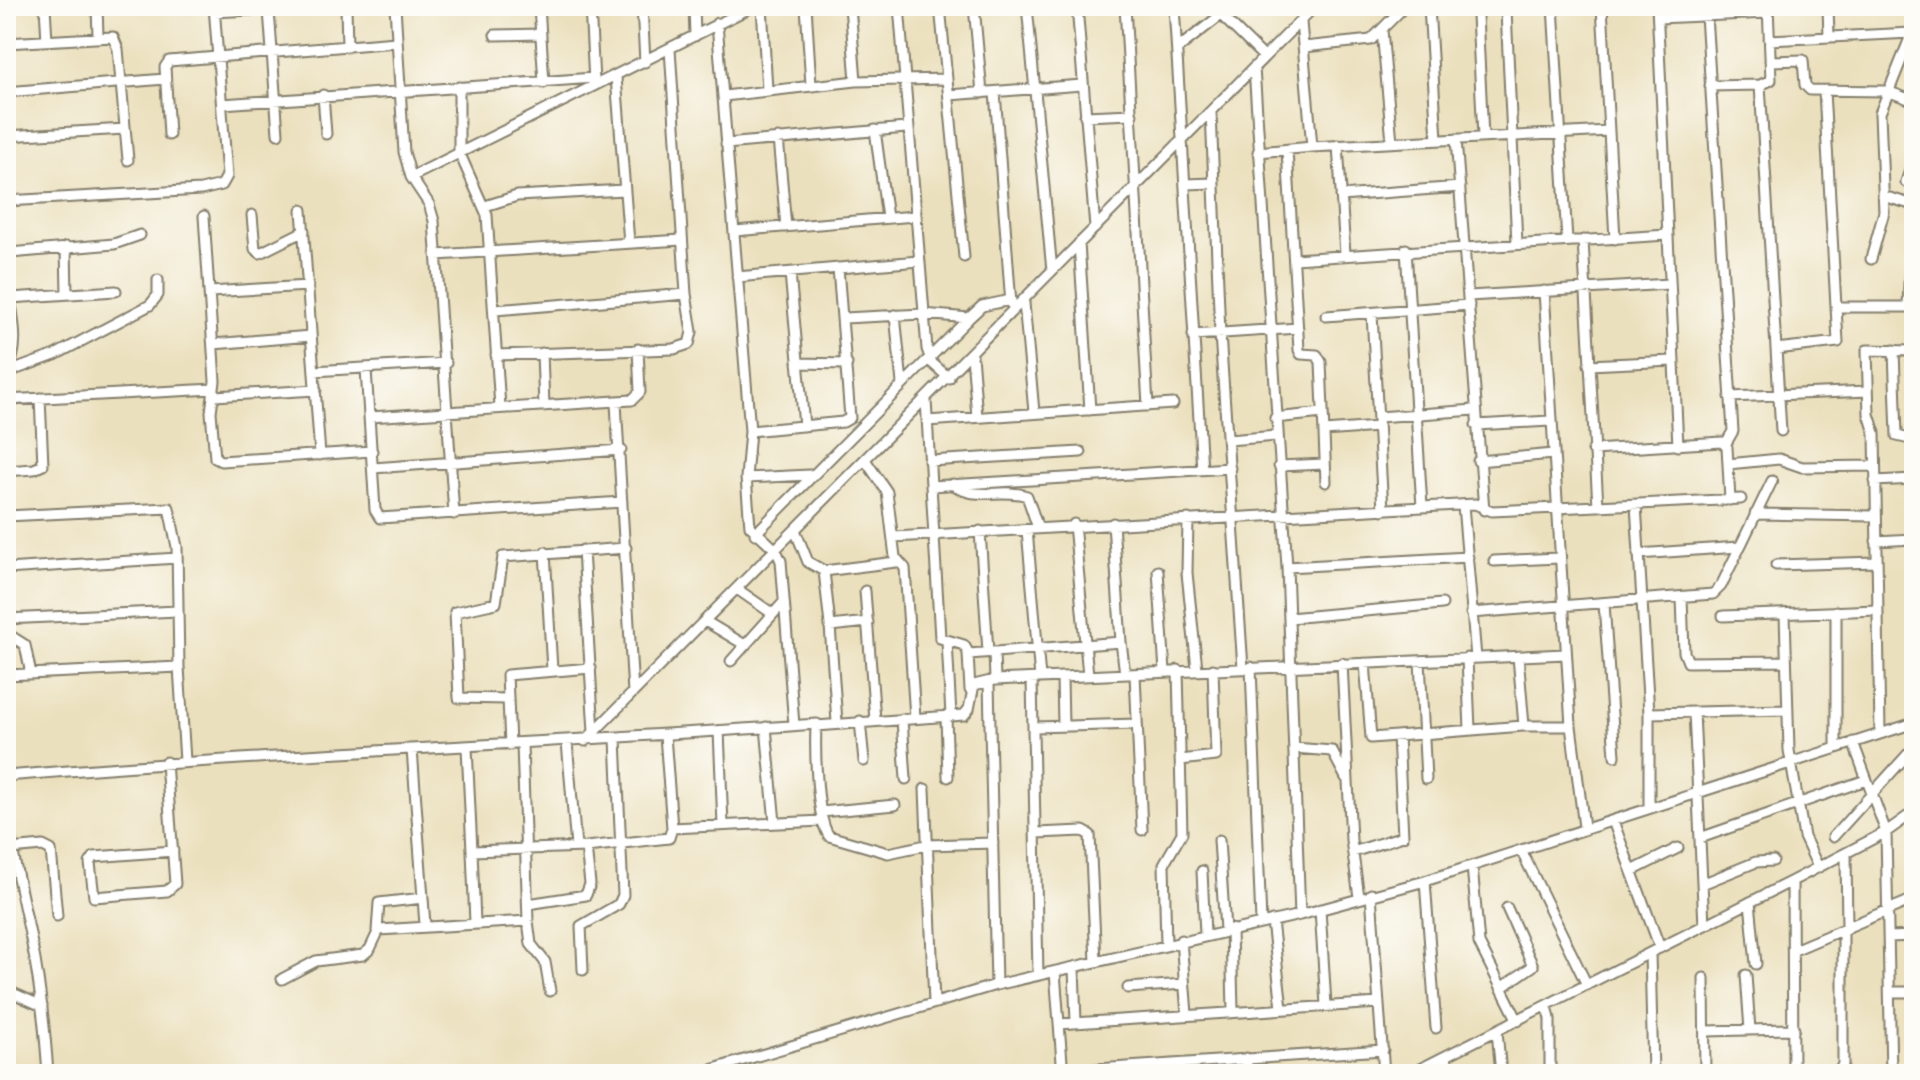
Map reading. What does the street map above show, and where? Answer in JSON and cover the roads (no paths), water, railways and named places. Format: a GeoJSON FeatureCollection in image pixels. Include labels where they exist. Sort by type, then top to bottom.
{"type":"FeatureCollection","features":[{"type":"Feature","properties":{"kind":"street"},"geometry":{"type":"LineString","coordinates":[[45,6],[47,41]]}},
{"type":"Feature","properties":{"kind":"street"},"geometry":{"type":"LineString","coordinates":[[97,6],[98,36]]}},
{"type":"Feature","properties":{"kind":"street"},"geometry":{"type":"LineString","coordinates":[[6,201],[201,190],[222,185],[227,176],[214,9],[269,10],[324,6]]}},
{"type":"Feature","properties":{"kind":"street"},"geometry":{"type":"LineString","coordinates":[[346,6],[347,47]]}},
{"type":"Feature","properties":{"kind":"street"},"geometry":{"type":"LineString","coordinates":[[395,6],[404,152],[411,177],[432,212],[450,410],[454,514]]}},
{"type":"Feature","properties":{"kind":"street"},"geometry":{"type":"LineString","coordinates":[[491,7],[503,6]]}},
{"type":"Feature","properties":{"kind":"street"},"geometry":{"type":"LineString","coordinates":[[539,6],[544,83]]}},
{"type":"Feature","properties":{"kind":"street"},"geometry":{"type":"LineString","coordinates":[[590,6],[594,82]]}},
{"type":"Feature","properties":{"kind":"street"},"geometry":{"type":"LineString","coordinates":[[642,6],[645,62]]}},
{"type":"Feature","properties":{"kind":"street"},"geometry":{"type":"LineString","coordinates":[[694,6],[695,36]]}},
{"type":"Feature","properties":{"kind":"street"},"geometry":{"type":"LineString","coordinates":[[222,104],[401,89],[594,82],[616,77],[742,9],[754,6]]}},
{"type":"Feature","properties":{"kind":"street"},"geometry":{"type":"LineString","coordinates":[[762,6],[767,90]]}},
{"type":"Feature","properties":{"kind":"street"},"geometry":{"type":"LineString","coordinates":[[806,6],[811,85]]}},
{"type":"Feature","properties":{"kind":"street"},"geometry":{"type":"LineString","coordinates":[[850,6],[856,81]]}},
{"type":"Feature","properties":{"kind":"street"},"geometry":{"type":"LineString","coordinates":[[899,6],[906,128],[928,356],[949,378]]}},
{"type":"Feature","properties":{"kind":"street"},"geometry":{"type":"LineString","coordinates":[[940,6],[964,257]]}},
{"type":"Feature","properties":{"kind":"street"},"geometry":{"type":"LineString","coordinates":[[974,6],[982,93]]}},
{"type":"Feature","properties":{"kind":"street"},"geometry":{"type":"LineString","coordinates":[[1027,6],[1052,271]]}},
{"type":"Feature","properties":{"kind":"street"},"geometry":{"type":"LineString","coordinates":[[1077,6],[1095,228]]}},
{"type":"Feature","properties":{"kind":"street"},"geometry":{"type":"LineString","coordinates":[[1125,6],[1148,406]]}},
{"type":"Feature","properties":{"kind":"street"},"geometry":{"type":"LineString","coordinates":[[1174,6],[1202,470]]}},
{"type":"Feature","properties":{"kind":"street"},"geometry":{"type":"LineString","coordinates":[[585,741],[1024,303],[1079,243],[1136,190],[1315,6]]}},
{"type":"Feature","properties":{"kind":"street"},"geometry":{"type":"LineString","coordinates":[[1304,47],[1364,42],[1382,30],[1405,6]]}},
{"type":"Feature","properties":{"kind":"street"},"geometry":{"type":"LineString","coordinates":[[1429,6],[1437,140]]}},
{"type":"Feature","properties":{"kind":"street"},"geometry":{"type":"LineString","coordinates":[[1553,6],[1567,241]]}},
{"type":"Feature","properties":{"kind":"street"},"geometry":{"type":"LineString","coordinates":[[1602,6],[1615,239]]}},
{"type":"Feature","properties":{"kind":"street"},"geometry":{"type":"LineString","coordinates":[[1657,6],[1678,446]]}},
{"type":"Feature","properties":{"kind":"street"},"geometry":{"type":"LineString","coordinates":[[1828,6],[1829,37]]}},
{"type":"Feature","properties":{"kind":"street"},"geometry":{"type":"LineString","coordinates":[[1658,18],[1768,9],[1771,80],[1760,85],[1710,86]]}},
{"type":"Feature","properties":{"kind":"street"},"geometry":{"type":"LineString","coordinates":[[269,10],[278,134]]}},
{"type":"Feature","properties":{"kind":"street"},"geometry":{"type":"LineString","coordinates":[[1177,49],[1220,10],[1264,57]]}},
{"type":"Feature","properties":{"kind":"street"},"geometry":{"type":"LineString","coordinates":[[1506,11],[1517,243]]}},
{"type":"Feature","properties":{"kind":"street"},"geometry":{"type":"LineString","coordinates":[[1477,15],[1483,137]]}},
{"type":"Feature","properties":{"kind":"street"},"geometry":{"type":"LineString","coordinates":[[1706,15],[1733,431],[1725,445],[1730,500]]}},
{"type":"Feature","properties":{"kind":"street"},"geometry":{"type":"LineString","coordinates":[[1301,22],[1312,147]]}},
{"type":"Feature","properties":{"kind":"street"},"geometry":{"type":"LineString","coordinates":[[717,23],[750,431],[746,478],[750,526],[755,534],[776,550],[781,561],[794,725]]}},
{"type":"Feature","properties":{"kind":"street"},"geometry":{"type":"LineString","coordinates":[[1382,30],[1392,142]]}},
{"type":"Feature","properties":{"kind":"street"},"geometry":{"type":"LineString","coordinates":[[1769,40],[1913,30],[1879,117],[1882,231],[1871,259]]}},
{"type":"Feature","properties":{"kind":"street"},"geometry":{"type":"LineString","coordinates":[[495,35],[541,34]]}},
{"type":"Feature","properties":{"kind":"street"},"geometry":{"type":"LineString","coordinates":[[6,43],[98,36],[116,40],[128,160]]}},
{"type":"Feature","properties":{"kind":"street"},"geometry":{"type":"LineString","coordinates":[[169,135],[165,67],[169,61],[396,42]]}},
{"type":"Feature","properties":{"kind":"street"},"geometry":{"type":"LineString","coordinates":[[496,355],[674,349],[689,344],[692,332],[686,294],[670,49]]}},
{"type":"Feature","properties":{"kind":"street"},"geometry":{"type":"LineString","coordinates":[[1770,61],[1803,60],[1806,88],[1887,91],[1914,101]]}},
{"type":"Feature","properties":{"kind":"street"},"geometry":{"type":"LineString","coordinates":[[1254,68],[1287,567],[1300,915]]}},
{"type":"Feature","properties":{"kind":"street"},"geometry":{"type":"LineString","coordinates":[[616,77],[629,243]]}},
{"type":"Feature","properties":{"kind":"street"},"geometry":{"type":"LineString","coordinates":[[6,92],[165,79]]}},
{"type":"Feature","properties":{"kind":"street"},"geometry":{"type":"LineString","coordinates":[[724,96],[856,81],[947,79]]}},
{"type":"Feature","properties":{"kind":"street"},"geometry":{"type":"LineString","coordinates":[[411,177],[594,82]]}},
{"type":"Feature","properties":{"kind":"street"},"geometry":{"type":"LineString","coordinates":[[949,95],[1082,85]]}},
{"type":"Feature","properties":{"kind":"street"},"geometry":{"type":"LineString","coordinates":[[1760,85],[1781,431]]}},
{"type":"Feature","properties":{"kind":"street"},"geometry":{"type":"LineString","coordinates":[[459,87],[459,152],[485,206],[491,253],[500,407]]}},
{"type":"Feature","properties":{"kind":"street"},"geometry":{"type":"LineString","coordinates":[[1776,349],[1836,345],[1824,91]]}},
{"type":"Feature","properties":{"kind":"street"},"geometry":{"type":"LineString","coordinates":[[995,92],[1012,315]]}},
{"type":"Feature","properties":{"kind":"street"},"geometry":{"type":"LineString","coordinates":[[323,95],[326,134]]}},
{"type":"Feature","properties":{"kind":"street"},"geometry":{"type":"LineString","coordinates":[[1211,112],[1220,334],[1247,668],[1261,923]]}},
{"type":"Feature","properties":{"kind":"street"},"geometry":{"type":"LineString","coordinates":[[1085,116],[1132,114]]}},
{"type":"Feature","properties":{"kind":"street"},"geometry":{"type":"LineString","coordinates":[[726,144],[906,128]]}},
{"type":"Feature","properties":{"kind":"street"},"geometry":{"type":"LineString","coordinates":[[6,136],[125,129]]}},
{"type":"Feature","properties":{"kind":"street"},"geometry":{"type":"LineString","coordinates":[[875,130],[887,218]]}},
{"type":"Feature","properties":{"kind":"street"},"geometry":{"type":"LineString","coordinates":[[1258,152],[1609,131]]}},
{"type":"Feature","properties":{"kind":"street"},"geometry":{"type":"LineString","coordinates":[[778,138],[786,227]]}},
{"type":"Feature","properties":{"kind":"street"},"geometry":{"type":"LineString","coordinates":[[1456,139],[1484,510]]}},
{"type":"Feature","properties":{"kind":"street"},"geometry":{"type":"LineString","coordinates":[[1338,145],[1345,254]]}},
{"type":"Feature","properties":{"kind":"street"},"geometry":{"type":"LineString","coordinates":[[1287,150],[1299,353],[1320,358],[1326,482]]}},
{"type":"Feature","properties":{"kind":"street"},"geometry":{"type":"LineString","coordinates":[[1906,182],[1914,158]]}},
{"type":"Feature","properties":{"kind":"street"},"geometry":{"type":"LineString","coordinates":[[1186,184],[1214,183]]}},
{"type":"Feature","properties":{"kind":"street"},"geometry":{"type":"LineString","coordinates":[[1341,196],[1460,187]]}},
{"type":"Feature","properties":{"kind":"street"},"geometry":{"type":"LineString","coordinates":[[485,206],[517,196],[624,190]]}},
{"type":"Feature","properties":{"kind":"street"},"geometry":{"type":"LineString","coordinates":[[1883,196],[1914,205]]}},
{"type":"Feature","properties":{"kind":"street"},"geometry":{"type":"LineString","coordinates":[[302,210],[320,455]]}},
{"type":"Feature","properties":{"kind":"street"},"geometry":{"type":"LineString","coordinates":[[252,215],[255,249],[260,253],[304,231]]}},
{"type":"Feature","properties":{"kind":"street"},"geometry":{"type":"LineString","coordinates":[[204,216],[213,344],[211,449],[217,460],[372,451]]}},
{"type":"Feature","properties":{"kind":"street"},"geometry":{"type":"LineString","coordinates":[[735,231],[915,216]]}},
{"type":"Feature","properties":{"kind":"street"},"geometry":{"type":"LineString","coordinates":[[6,373],[15,346],[8,260],[12,251],[114,244],[140,235]]}},
{"type":"Feature","properties":{"kind":"street"},"geometry":{"type":"LineString","coordinates":[[1294,259],[1406,249],[1667,235]]}},
{"type":"Feature","properties":{"kind":"street"},"geometry":{"type":"LineString","coordinates":[[436,255],[682,240]]}},
{"type":"Feature","properties":{"kind":"street"},"geometry":{"type":"LineString","coordinates":[[1583,240],[1598,506]]}},
{"type":"Feature","properties":{"kind":"street"},"geometry":{"type":"LineString","coordinates":[[1079,243],[1090,410]]}},
{"type":"Feature","properties":{"kind":"street"},"geometry":{"type":"LineString","coordinates":[[66,247],[67,294]]}},
{"type":"Feature","properties":{"kind":"street"},"geometry":{"type":"LineString","coordinates":[[1406,249],[1422,507]]}},
{"type":"Feature","properties":{"kind":"street"},"geometry":{"type":"LineString","coordinates":[[1836,307],[1911,307],[1910,260],[1914,258]]}},
{"type":"Feature","properties":{"kind":"street"},"geometry":{"type":"LineString","coordinates":[[737,277],[919,261]]}},
{"type":"Feature","properties":{"kind":"street"},"geometry":{"type":"LineString","coordinates":[[750,431],[843,422],[850,418],[838,268]]}},
{"type":"Feature","properties":{"kind":"street"},"geometry":{"type":"LineString","coordinates":[[790,273],[804,426]]}},
{"type":"Feature","properties":{"kind":"street"},"geometry":{"type":"LineString","coordinates":[[6,373],[55,355],[150,305],[158,295],[158,280]]}},
{"type":"Feature","properties":{"kind":"street"},"geometry":{"type":"LineString","coordinates":[[1326,316],[1410,311],[1544,291],[1669,284]]}},
{"type":"Feature","properties":{"kind":"street"},"geometry":{"type":"LineString","coordinates":[[210,292],[308,286]]}},
{"type":"Feature","properties":{"kind":"street"},"geometry":{"type":"LineString","coordinates":[[10,298],[116,291]]}},
{"type":"Feature","properties":{"kind":"street"},"geometry":{"type":"LineString","coordinates":[[1544,291],[1571,726],[1584,827]]}},
{"type":"Feature","properties":{"kind":"street"},"geometry":{"type":"LineString","coordinates":[[495,310],[686,294]]}},
{"type":"Feature","properties":{"kind":"street"},"geometry":{"type":"LineString","coordinates":[[755,534],[928,356],[982,306],[1011,300]]}},
{"type":"Feature","properties":{"kind":"street"},"geometry":{"type":"LineString","coordinates":[[1024,303],[1034,412]]}},
{"type":"Feature","properties":{"kind":"street"},"geometry":{"type":"LineString","coordinates":[[844,318],[923,314],[969,318]]}},
{"type":"Feature","properties":{"kind":"street"},"geometry":{"type":"LineString","coordinates":[[1372,314],[1383,510]]}},
{"type":"Feature","properties":{"kind":"street"},"geometry":{"type":"LineString","coordinates":[[895,315],[902,383]]}},
{"type":"Feature","properties":{"kind":"street"},"geometry":{"type":"LineString","coordinates":[[1193,335],[1298,328]]}},
{"type":"Feature","properties":{"kind":"street"},"geometry":{"type":"LineString","coordinates":[[213,344],[311,336]]}},
{"type":"Feature","properties":{"kind":"street"},"geometry":{"type":"LineString","coordinates":[[370,417],[632,400],[640,392],[638,349]]}},
{"type":"Feature","properties":{"kind":"street"},"geometry":{"type":"LineString","coordinates":[[1880,733],[1875,433],[1869,414],[1868,349],[1914,351]]}},
{"type":"Feature","properties":{"kind":"street"},"geometry":{"type":"LineString","coordinates":[[1894,350],[1897,436],[1914,440]]}},
{"type":"Feature","properties":{"kind":"street"},"geometry":{"type":"LineString","coordinates":[[542,353],[544,406]]}},
{"type":"Feature","properties":{"kind":"street"},"geometry":{"type":"LineString","coordinates":[[972,355],[977,417]]}},
{"type":"Feature","properties":{"kind":"street"},"geometry":{"type":"LineString","coordinates":[[1589,365],[1673,361]]}},
{"type":"Feature","properties":{"kind":"street"},"geometry":{"type":"LineString","coordinates":[[314,371],[446,363]]}},
{"type":"Feature","properties":{"kind":"street"},"geometry":{"type":"LineString","coordinates":[[798,363],[847,364]]}},
{"type":"Feature","properties":{"kind":"street"},"geometry":{"type":"LineString","coordinates":[[366,369],[375,510],[380,518],[622,502]]}},
{"type":"Feature","properties":{"kind":"street"},"geometry":{"type":"LineString","coordinates":[[6,400],[316,390]]}},
{"type":"Feature","properties":{"kind":"street"},"geometry":{"type":"LineString","coordinates":[[1730,397],[1868,391]]}},
{"type":"Feature","properties":{"kind":"street"},"geometry":{"type":"LineString","coordinates":[[6,471],[34,469],[43,465],[40,398]]}},
{"type":"Feature","properties":{"kind":"street"},"geometry":{"type":"LineString","coordinates":[[6,776],[166,762],[585,741],[964,715],[968,711],[970,690],[968,654],[964,645],[938,636],[926,400]]}},
{"type":"Feature","properties":{"kind":"street"},"geometry":{"type":"LineString","coordinates":[[616,403],[633,693]]}},
{"type":"Feature","properties":{"kind":"street"},"geometry":{"type":"LineString","coordinates":[[927,421],[1173,404]]}},
{"type":"Feature","properties":{"kind":"street"},"geometry":{"type":"LineString","coordinates":[[1324,431],[1417,414],[1475,410]]}},
{"type":"Feature","properties":{"kind":"street"},"geometry":{"type":"LineString","coordinates":[[1275,418],[1323,413]]}},
{"type":"Feature","properties":{"kind":"street"},"geometry":{"type":"LineString","coordinates":[[1476,425],[1550,421]]}},
{"type":"Feature","properties":{"kind":"street"},"geometry":{"type":"LineString","coordinates":[[1228,440],[1277,436]]}},
{"type":"Feature","properties":{"kind":"street"},"geometry":{"type":"LineString","coordinates":[[1593,450],[1725,445]]}},
{"type":"Feature","properties":{"kind":"street"},"geometry":{"type":"LineString","coordinates":[[373,468],[621,450]]}},
{"type":"Feature","properties":{"kind":"street"},"geometry":{"type":"LineString","coordinates":[[929,461],[1081,452]]}},
{"type":"Feature","properties":{"kind":"street"},"geometry":{"type":"LineString","coordinates":[[1478,461],[1553,454]]}},
{"type":"Feature","properties":{"kind":"street"},"geometry":{"type":"LineString","coordinates":[[1728,464],[1779,459],[1811,467],[1874,466]]}},
{"type":"Feature","properties":{"kind":"street"},"geometry":{"type":"LineString","coordinates":[[866,461],[885,485],[896,562]]}},
{"type":"Feature","properties":{"kind":"street"},"geometry":{"type":"LineString","coordinates":[[1279,466],[1325,464]]}},
{"type":"Feature","properties":{"kind":"street"},"geometry":{"type":"LineString","coordinates":[[931,486],[1230,468]]}},
{"type":"Feature","properties":{"kind":"street"},"geometry":{"type":"LineString","coordinates":[[746,478],[810,475]]}},
{"type":"Feature","properties":{"kind":"street"},"geometry":{"type":"LineString","coordinates":[[1875,481],[1914,479]]}},
{"type":"Feature","properties":{"kind":"street"},"geometry":{"type":"LineString","coordinates":[[1471,613],[1682,598],[1716,591],[1772,481]]}},
{"type":"Feature","properties":{"kind":"street"},"geometry":{"type":"LineString","coordinates":[[953,484],[969,493],[1008,492],[1027,496],[1032,529],[1036,649],[1038,975]]}},
{"type":"Feature","properties":{"kind":"street"},"geometry":{"type":"LineString","coordinates":[[894,537],[1074,524],[1283,517],[1463,505],[1479,505],[1484,510],[1741,499]]}},
{"type":"Feature","properties":{"kind":"street"},"geometry":{"type":"LineString","coordinates":[[1463,505],[1471,613],[1470,730]]}},
{"type":"Feature","properties":{"kind":"street"},"geometry":{"type":"LineString","coordinates":[[1636,505],[1649,713],[1649,808]]}},
{"type":"Feature","properties":{"kind":"street"},"geometry":{"type":"LineString","coordinates":[[6,516],[169,508],[174,520],[177,558],[185,761]]}},
{"type":"Feature","properties":{"kind":"street"},"geometry":{"type":"LineString","coordinates":[[1755,514],[1875,516]]}},
{"type":"Feature","properties":{"kind":"street"},"geometry":{"type":"LineString","coordinates":[[1188,519],[1187,573],[1197,669]]}},
{"type":"Feature","properties":{"kind":"street"},"geometry":{"type":"LineString","coordinates":[[1113,523],[1121,642],[1130,674],[1137,724],[1142,830]]}},
{"type":"Feature","properties":{"kind":"street"},"geometry":{"type":"LineString","coordinates":[[1074,524],[1088,675]]}},
{"type":"Feature","properties":{"kind":"street"},"geometry":{"type":"LineString","coordinates":[[795,530],[808,562],[824,571],[896,562],[905,568],[915,718]]}},
{"type":"Feature","properties":{"kind":"street"},"geometry":{"type":"LineString","coordinates":[[980,531],[991,652],[996,985]]}},
{"type":"Feature","properties":{"kind":"street"},"geometry":{"type":"LineString","coordinates":[[1876,541],[1914,539]]}},
{"type":"Feature","properties":{"kind":"street"},"geometry":{"type":"LineString","coordinates":[[1638,554],[1739,547]]}},
{"type":"Feature","properties":{"kind":"street"},"geometry":{"type":"LineString","coordinates":[[506,699],[459,698],[455,612],[496,603],[503,557],[626,548]]}},
{"type":"Feature","properties":{"kind":"street"},"geometry":{"type":"LineString","coordinates":[[583,550],[594,732]]}},
{"type":"Feature","properties":{"kind":"street"},"geometry":{"type":"LineString","coordinates":[[545,552],[552,670]]}},
{"type":"Feature","properties":{"kind":"street"},"geometry":{"type":"LineString","coordinates":[[1287,567],[1468,557]]}},
{"type":"Feature","properties":{"kind":"street"},"geometry":{"type":"LineString","coordinates":[[6,569],[177,558]]}},
{"type":"Feature","properties":{"kind":"street"},"geometry":{"type":"LineString","coordinates":[[1494,561],[1559,558]]}},
{"type":"Feature","properties":{"kind":"street"},"geometry":{"type":"LineString","coordinates":[[1776,565],[1877,562]]}},
{"type":"Feature","properties":{"kind":"street"},"geometry":{"type":"LineString","coordinates":[[824,571],[837,722]]}},
{"type":"Feature","properties":{"kind":"street"},"geometry":{"type":"LineString","coordinates":[[1158,571],[1165,671]]}},
{"type":"Feature","properties":{"kind":"street"},"geometry":{"type":"LineString","coordinates":[[737,589],[773,614]]}},
{"type":"Feature","properties":{"kind":"street"},"geometry":{"type":"LineString","coordinates":[[865,591],[875,720]]}},
{"type":"Feature","properties":{"kind":"street"},"geometry":{"type":"LineString","coordinates":[[1682,598],[1684,652],[1688,662],[1786,661]]}},
{"type":"Feature","properties":{"kind":"street"},"geometry":{"type":"LineString","coordinates":[[731,661],[783,603]]}},
{"type":"Feature","properties":{"kind":"street"},"geometry":{"type":"LineString","coordinates":[[1289,618],[1442,604]]}},
{"type":"Feature","properties":{"kind":"street"},"geometry":{"type":"LineString","coordinates":[[1604,604],[1615,756]]}},
{"type":"Feature","properties":{"kind":"street"},"geometry":{"type":"LineString","coordinates":[[1723,616],[1877,610]]}},
{"type":"Feature","properties":{"kind":"street"},"geometry":{"type":"LineString","coordinates":[[6,619],[178,611]]}},
{"type":"Feature","properties":{"kind":"street"},"geometry":{"type":"LineString","coordinates":[[1836,611],[1836,747]]}},
{"type":"Feature","properties":{"kind":"street"},"geometry":{"type":"LineString","coordinates":[[1785,614],[1787,710],[1792,764],[1804,837],[1818,867]]}},
{"type":"Feature","properties":{"kind":"street"},"geometry":{"type":"LineString","coordinates":[[705,621],[745,645]]}},
{"type":"Feature","properties":{"kind":"street"},"geometry":{"type":"LineString","coordinates":[[830,625],[868,622]]}},
{"type":"Feature","properties":{"kind":"street"},"geometry":{"type":"LineString","coordinates":[[6,633],[25,645],[31,674]]}},
{"type":"Feature","properties":{"kind":"street"},"geometry":{"type":"LineString","coordinates":[[947,641],[948,777]]}},
{"type":"Feature","properties":{"kind":"street"},"geometry":{"type":"LineString","coordinates":[[968,654],[1121,642]]}},
{"type":"Feature","properties":{"kind":"street"},"geometry":{"type":"LineString","coordinates":[[970,690],[976,684],[992,681],[1088,675],[1566,654]]}},
{"type":"Feature","properties":{"kind":"street"},"geometry":{"type":"LineString","coordinates":[[1518,656],[1524,726]]}},
{"type":"Feature","properties":{"kind":"street"},"geometry":{"type":"LineString","coordinates":[[1420,661],[1426,779]]}},
{"type":"Feature","properties":{"kind":"street"},"geometry":{"type":"LineString","coordinates":[[1342,663],[1353,852],[1359,897]]}},
{"type":"Feature","properties":{"kind":"street"},"geometry":{"type":"LineString","coordinates":[[1365,663],[1370,736],[1571,726]]}},
{"type":"Feature","properties":{"kind":"street"},"geometry":{"type":"LineString","coordinates":[[6,675],[179,667]]}},
{"type":"Feature","properties":{"kind":"street"},"geometry":{"type":"LineString","coordinates":[[510,745],[506,699],[508,674],[591,668]]}},
{"type":"Feature","properties":{"kind":"street"},"geometry":{"type":"LineString","coordinates":[[1180,760],[1216,756],[1213,669]]}},
{"type":"Feature","properties":{"kind":"street"},"geometry":{"type":"LineString","coordinates":[[1166,944],[1164,864],[1182,833],[1178,670]]}},
{"type":"Feature","properties":{"kind":"street"},"geometry":{"type":"LineString","coordinates":[[1062,677],[1063,726]]}},
{"type":"Feature","properties":{"kind":"street"},"geometry":{"type":"LineString","coordinates":[[1649,713],[1787,710]]}},
{"type":"Feature","properties":{"kind":"street"},"geometry":{"type":"LineString","coordinates":[[1694,712],[1704,925]]}},
{"type":"Feature","properties":{"kind":"street"},"geometry":{"type":"LineString","coordinates":[[902,719],[906,779]]}},
{"type":"Feature","properties":{"kind":"street"},"geometry":{"type":"LineString","coordinates":[[860,721],[864,761]]}},
{"type":"Feature","properties":{"kind":"street"},"geometry":{"type":"LineString","coordinates":[[697,1074],[996,985],[1228,929],[1300,915],[1425,881],[1584,827],[1698,795],[1914,723]]}},
{"type":"Feature","properties":{"kind":"street"},"geometry":{"type":"LineString","coordinates":[[817,724],[822,816],[829,836],[888,853],[926,845],[993,843]]}},
{"type":"Feature","properties":{"kind":"street"},"geometry":{"type":"LineString","coordinates":[[1035,727],[1137,724]]}},
{"type":"Feature","properties":{"kind":"street"},"geometry":{"type":"LineString","coordinates":[[766,727],[775,823]]}},
{"type":"Feature","properties":{"kind":"street"},"geometry":{"type":"LineString","coordinates":[[719,731],[723,825]]}},
{"type":"Feature","properties":{"kind":"street"},"geometry":{"type":"LineString","coordinates":[[472,851],[665,840],[672,828],[665,735]]}},
{"type":"Feature","properties":{"kind":"street"},"geometry":{"type":"LineString","coordinates":[[1353,852],[1403,836],[1398,736]]}},
{"type":"Feature","properties":{"kind":"street"},"geometry":{"type":"LineString","coordinates":[[583,970],[581,926],[621,901],[623,843],[616,739]]}},
{"type":"Feature","properties":{"kind":"street"},"geometry":{"type":"LineString","coordinates":[[528,904],[586,895],[590,884],[581,847],[567,742]]}},
{"type":"Feature","properties":{"kind":"street"},"geometry":{"type":"LineString","coordinates":[[1853,742],[1886,832],[1891,1074]]}},
{"type":"Feature","properties":{"kind":"street"},"geometry":{"type":"LineString","coordinates":[[522,744],[528,921],[531,944],[545,962],[550,991]]}},
{"type":"Feature","properties":{"kind":"street"},"geometry":{"type":"LineString","coordinates":[[467,747],[475,923]]}},
{"type":"Feature","properties":{"kind":"street"},"geometry":{"type":"LineString","coordinates":[[1294,748],[1328,749],[1348,781]]}},
{"type":"Feature","properties":{"kind":"street"},"geometry":{"type":"LineString","coordinates":[[412,749],[425,925]]}},
{"type":"Feature","properties":{"kind":"street"},"geometry":{"type":"LineString","coordinates":[[1833,837],[1908,754]]}},
{"type":"Feature","properties":{"kind":"street"},"geometry":{"type":"LineString","coordinates":[[166,762],[173,851],[173,889],[94,897],[90,863],[94,857],[173,851]]}},
{"type":"Feature","properties":{"kind":"street"},"geometry":{"type":"LineString","coordinates":[[1700,838],[1866,780]]}},
{"type":"Feature","properties":{"kind":"street"},"geometry":{"type":"LineString","coordinates":[[925,789],[934,1003]]}},
{"type":"Feature","properties":{"kind":"street"},"geometry":{"type":"LineString","coordinates":[[6,799],[10,849],[32,941],[42,1006],[48,1074]]}},
{"type":"Feature","properties":{"kind":"street"},"geometry":{"type":"LineString","coordinates":[[672,828],[775,823],[895,805]]}},
{"type":"Feature","properties":{"kind":"street"},"geometry":{"type":"LineString","coordinates":[[1410,1074],[1448,1067],[1499,1037],[1518,1021],[1549,1012],[1587,985],[1653,956],[1704,925],[1886,832],[1914,812]]}},
{"type":"Feature","properties":{"kind":"street"},"geometry":{"type":"LineString","coordinates":[[1613,821],[1632,871],[1653,956],[1653,1074]]}},
{"type":"Feature","properties":{"kind":"street"},"geometry":{"type":"LineString","coordinates":[[1037,833],[1083,831],[1090,835],[1096,962]]}},
{"type":"Feature","properties":{"kind":"street"},"geometry":{"type":"LineString","coordinates":[[1219,840],[1233,1011]]}},
{"type":"Feature","properties":{"kind":"street"},"geometry":{"type":"LineString","coordinates":[[10,849],[43,846],[51,850],[57,916]]}},
{"type":"Feature","properties":{"kind":"street"},"geometry":{"type":"LineString","coordinates":[[1632,871],[1678,848]]}},
{"type":"Feature","properties":{"kind":"street"},"geometry":{"type":"LineString","coordinates":[[1521,850],[1587,985]]}},
{"type":"Feature","properties":{"kind":"street"},"geometry":{"type":"LineString","coordinates":[[1838,1074],[1843,1064],[1846,853]]}},
{"type":"Feature","properties":{"kind":"street"},"geometry":{"type":"LineString","coordinates":[[1702,884],[1756,862],[1773,861]]}},
{"type":"Feature","properties":{"kind":"street"},"geometry":{"type":"LineString","coordinates":[[1472,866],[1479,943],[1518,1021]]}},
{"type":"Feature","properties":{"kind":"street"},"geometry":{"type":"LineString","coordinates":[[1202,871],[1205,935]]}},
{"type":"Feature","properties":{"kind":"street"},"geometry":{"type":"LineString","coordinates":[[1425,881],[1436,1028]]}},
{"type":"Feature","properties":{"kind":"street"},"geometry":{"type":"LineString","coordinates":[[1792,881],[1793,1074]]}},
{"type":"Feature","properties":{"kind":"street"},"geometry":{"type":"LineString","coordinates":[[1371,894],[1384,1074]]}},
{"type":"Feature","properties":{"kind":"street"},"geometry":{"type":"LineString","coordinates":[[282,979],[316,961],[363,955],[370,949],[377,931],[379,903],[423,898]]}},
{"type":"Feature","properties":{"kind":"street"},"geometry":{"type":"LineString","coordinates":[[1794,950],[1914,899]]}},
{"type":"Feature","properties":{"kind":"street"},"geometry":{"type":"LineString","coordinates":[[1750,902],[1756,964]]}},
{"type":"Feature","properties":{"kind":"street"},"geometry":{"type":"LineString","coordinates":[[1501,988],[1533,966],[1507,908]]}},
{"type":"Feature","properties":{"kind":"street"},"geometry":{"type":"LineString","coordinates":[[1320,909],[1326,1005]]}},
{"type":"Feature","properties":{"kind":"street"},"geometry":{"type":"LineString","coordinates":[[377,931],[425,925],[528,921]]}},
{"type":"Feature","properties":{"kind":"street"},"geometry":{"type":"LineString","coordinates":[[1272,921],[1282,1008]]}},
{"type":"Feature","properties":{"kind":"street"},"geometry":{"type":"LineString","coordinates":[[1889,937],[1914,936]]}},
{"type":"Feature","properties":{"kind":"street"},"geometry":{"type":"LineString","coordinates":[[1181,940],[1187,1014]]}},
{"type":"Feature","properties":{"kind":"street"},"geometry":{"type":"LineString","coordinates":[[1074,967],[1076,1023]]}},
{"type":"Feature","properties":{"kind":"street"},"geometry":{"type":"LineString","coordinates":[[1055,972],[1062,1062],[1067,1071],[1383,1050]]}},
{"type":"Feature","properties":{"kind":"street"},"geometry":{"type":"LineString","coordinates":[[1746,975],[1750,1030]]}},
{"type":"Feature","properties":{"kind":"street"},"geometry":{"type":"LineString","coordinates":[[1704,978],[1705,1074]]}},
{"type":"Feature","properties":{"kind":"street"},"geometry":{"type":"LineString","coordinates":[[1128,988],[1184,984]]}},
{"type":"Feature","properties":{"kind":"street"},"geometry":{"type":"LineString","coordinates":[[6,990],[42,1006]]}},
{"type":"Feature","properties":{"kind":"street"},"geometry":{"type":"LineString","coordinates":[[1890,992],[1914,992]]}},
{"type":"Feature","properties":{"kind":"street"},"geometry":{"type":"LineString","coordinates":[[1059,1024],[1379,1003]]}},
{"type":"Feature","properties":{"kind":"street"},"geometry":{"type":"LineString","coordinates":[[1549,1012],[1550,1074]]}},
{"type":"Feature","properties":{"kind":"street"},"geometry":{"type":"LineString","coordinates":[[1706,1031],[1794,1029]]}},
{"type":"Feature","properties":{"kind":"street"},"geometry":{"type":"LineString","coordinates":[[1499,1037],[1501,1074]]}},
{"type":"Feature","properties":{"kind":"street"},"geometry":{"type":"LineString","coordinates":[[1246,1058],[1248,1074]]}}]}
